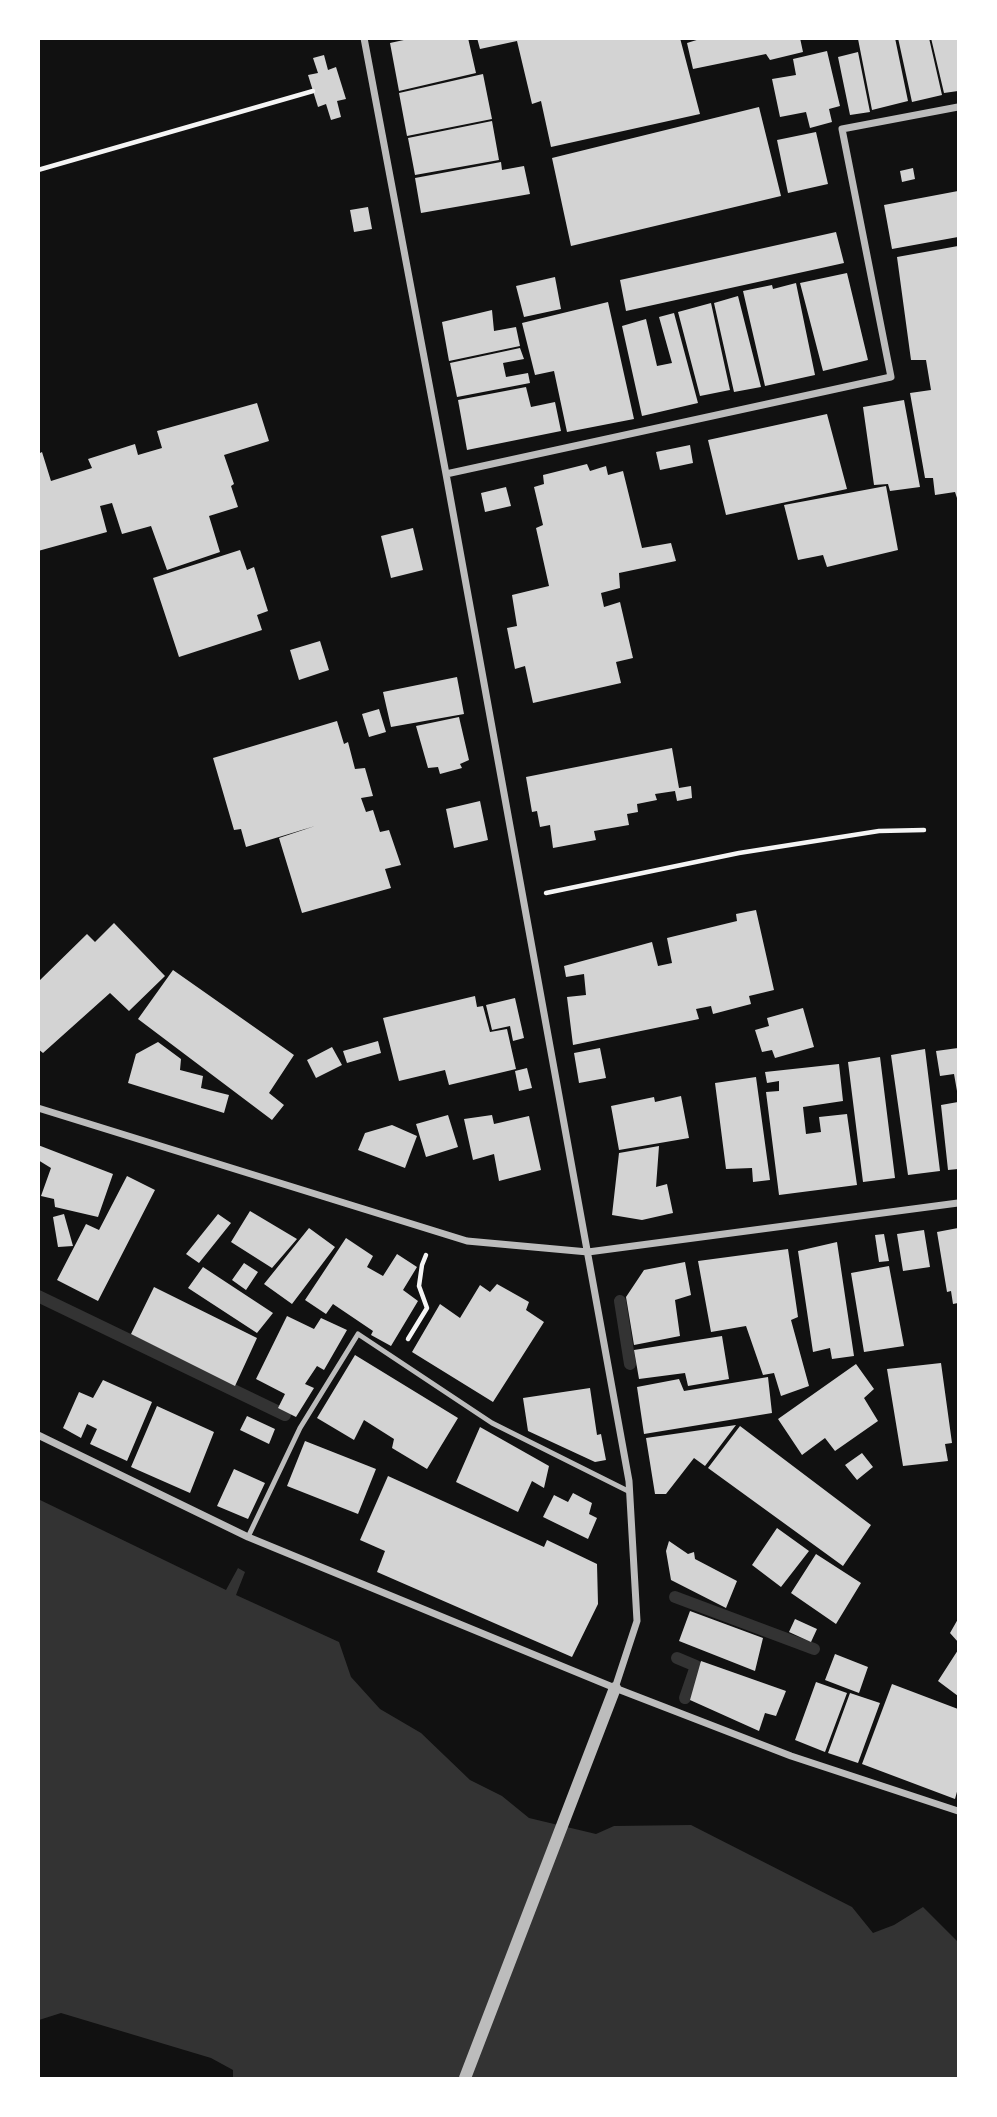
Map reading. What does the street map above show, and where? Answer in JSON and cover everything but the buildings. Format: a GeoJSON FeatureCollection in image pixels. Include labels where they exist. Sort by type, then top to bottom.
{"type":"FeatureCollection","features":[{"type":"Feature","properties":{"kind":"street"},"geometry":{"type":"LineString","coordinates":[[364,38],[446,474],[630,1492],[637,1621],[615,1688],[465,2078]]}},
{"type":"Feature","properties":{"kind":"street"},"geometry":{"type":"LineString","coordinates":[[446,474],[891,377],[842,129],[958,107]]}},
{"type":"Feature","properties":{"kind":"street"},"geometry":{"type":"LineString","coordinates":[[38,1108],[467,1241],[588,1252],[958,1203]]}},
{"type":"Feature","properties":{"kind":"street"},"geometry":{"type":"LineString","coordinates":[[38,1435],[248,1537],[615,1688],[791,1756],[958,1811]]}},
{"type":"Feature","properties":{"kind":"lane"},"geometry":{"type":"LineString","coordinates":[[248,1537],[300,1427],[358,1335],[492,1423],[630,1492]]}},
{"type":"Feature","properties":{"kind":"path"},"geometry":{"type":"LineString","coordinates":[[38,170],[313,91]]}},
{"type":"Feature","properties":{"kind":"path"},"geometry":{"type":"LineString","coordinates":[[523,898],[739,853],[879,831],[924,830]]}},
{"type":"Feature","properties":{"kind":"path"},"geometry":{"type":"LineString","coordinates":[[396,1360],[427,1308],[419,1286],[422,1265],[436,1231]]}},
{"type":"Feature","properties":{"kind":"shaded area"},"geometry":{"type":"Polygon","coordinates":[[[38,1499],[226,1590],[238,1568],[245,1572],[236,1595],[339,1642],[351,1677],[380,1709],[421,1733],[470,1780],[502,1796],[529,1818],[596,1834],[614,1826],[691,1825],[852,1907],[873,1933],[894,1925],[923,1907],[958,1942],[958,2078],[233,2078],[233,2070],[211,2058],[61,2013],[39,2020],[38,1499]]]}},
{"type":"Feature","properties":{"kind":"waterway"},"geometry":{"type":"LineString","coordinates":[[38,1296],[285,1415]]}},
{"type":"Feature","properties":{"kind":"waterway"},"geometry":{"type":"LineString","coordinates":[[620,1301],[630,1364]]}},
{"type":"Feature","properties":{"kind":"waterway"},"geometry":{"type":"LineString","coordinates":[[675,1597],[814,1649]]}},
{"type":"Feature","properties":{"kind":"waterway"},"geometry":{"type":"LineString","coordinates":[[677,1658],[696,1666],[685,1698]]}}]}
